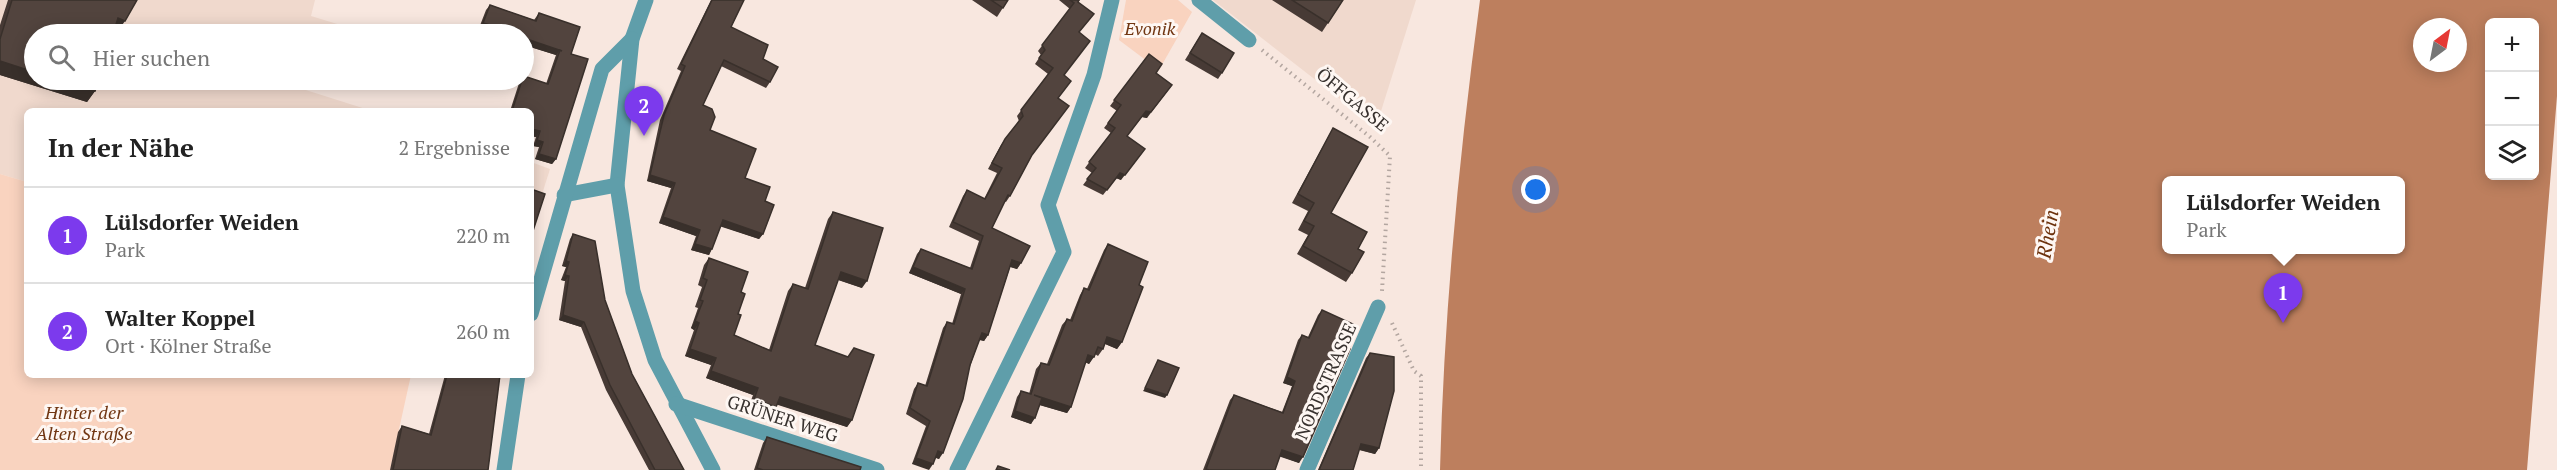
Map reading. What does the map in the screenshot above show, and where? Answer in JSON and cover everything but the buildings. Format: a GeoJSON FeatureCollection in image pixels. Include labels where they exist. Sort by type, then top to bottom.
{"type":"FeatureCollection","features":[{"type":"Feature","properties":{"kind":"street"},"geometry":{"type":"LineString","coordinates":[[646,0],[632,39],[617,185],[633,291],[655,360],[676,404],[713,470]]}},
{"type":"Feature","properties":{"kind":"street"},"geometry":{"type":"LineString","coordinates":[[957,470],[1064,252],[1048,205],[1094,75],[1112,0]]}},
{"type":"Feature","properties":{"kind":"street"},"geometry":{"type":"LineString","coordinates":[[1199,0],[1250,40]]}},
{"type":"Feature","properties":{"kind":"street"},"geometry":{"type":"LineString","coordinates":[[534,303],[602,69],[632,39]]}},
{"type":"Feature","properties":{"kind":"street"},"geometry":{"type":"LineString","coordinates":[[564,195],[617,185]]}},
{"type":"Feature","properties":{"kind":"street","name":"NORDSTRASSE"},"geometry":{"type":"LineString","coordinates":[[1307,470],[1382,311]]}},
{"type":"Feature","properties":{"kind":"street"},"geometry":{"type":"LineString","coordinates":[[504,470],[518,378]]}},
{"type":"Feature","properties":{"kind":"street","name":"GRÜNER WEG"},"geometry":{"type":"LineString","coordinates":[[676,404],[877,470]]}},
{"type":"Feature","properties":{"kind":"path","name":"ÖFFGASSE"},"geometry":{"type":"LineString","coordinates":[[1250,40],[1369,136],[1390,156],[1382,311]]}},
{"type":"Feature","properties":{"kind":"path"},"geometry":{"type":"LineString","coordinates":[[1382,311],[1392,321],[1414,371],[1421,376],[1421,470]]}},
{"type":"Feature","properties":{"kind":"shaded area"},"geometry":{"type":"Polygon","coordinates":[[[0,0],[315,0],[311,16],[337,24],[24,24],[24,90],[306,90],[363,108],[24,108],[24,181],[0,174],[0,0]]]}},
{"type":"Feature","properties":{"kind":"shaded area"},"geometry":{"type":"Polygon","coordinates":[[[1213,0],[1416,0],[1376,127],[1213,0]]]}},
{"type":"Feature","properties":{"kind":"shaded area"},"geometry":{"type":"Polygon","coordinates":[[[534,163],[550,169],[534,220],[534,163]]]}},
{"type":"Feature","properties":{"kind":"green space","name":"Evonik"},"geometry":{"type":"Polygon","coordinates":[[[1126,0],[1178,0],[1192,12],[1159,70],[1119,40],[1126,0]]]}},
{"type":"Feature","properties":{"kind":"green space","name":"Hinter der Alten Straße"},"geometry":{"type":"Polygon","coordinates":[[[0,174],[24,181],[24,378],[410,378],[390,470],[0,470],[0,174]]]}},
{"type":"Feature","properties":{"kind":"water","name":"Rhein"},"geometry":{"type":"Polygon","coordinates":[[[1480,0],[2557,0],[2557,96],[2527,470],[1440,470],[1449,293],[1459,176],[1480,0]]]}},
{"type":"Feature","properties":{"kind":"place","name":"Walter Koppel"},"geometry":{"type":"Point","coordinates":[644,136]}},
{"type":"Feature","properties":{"kind":"place","name":"Lülsdorfer Weiden"},"geometry":{"type":"Point","coordinates":[2283,323]}}]}
